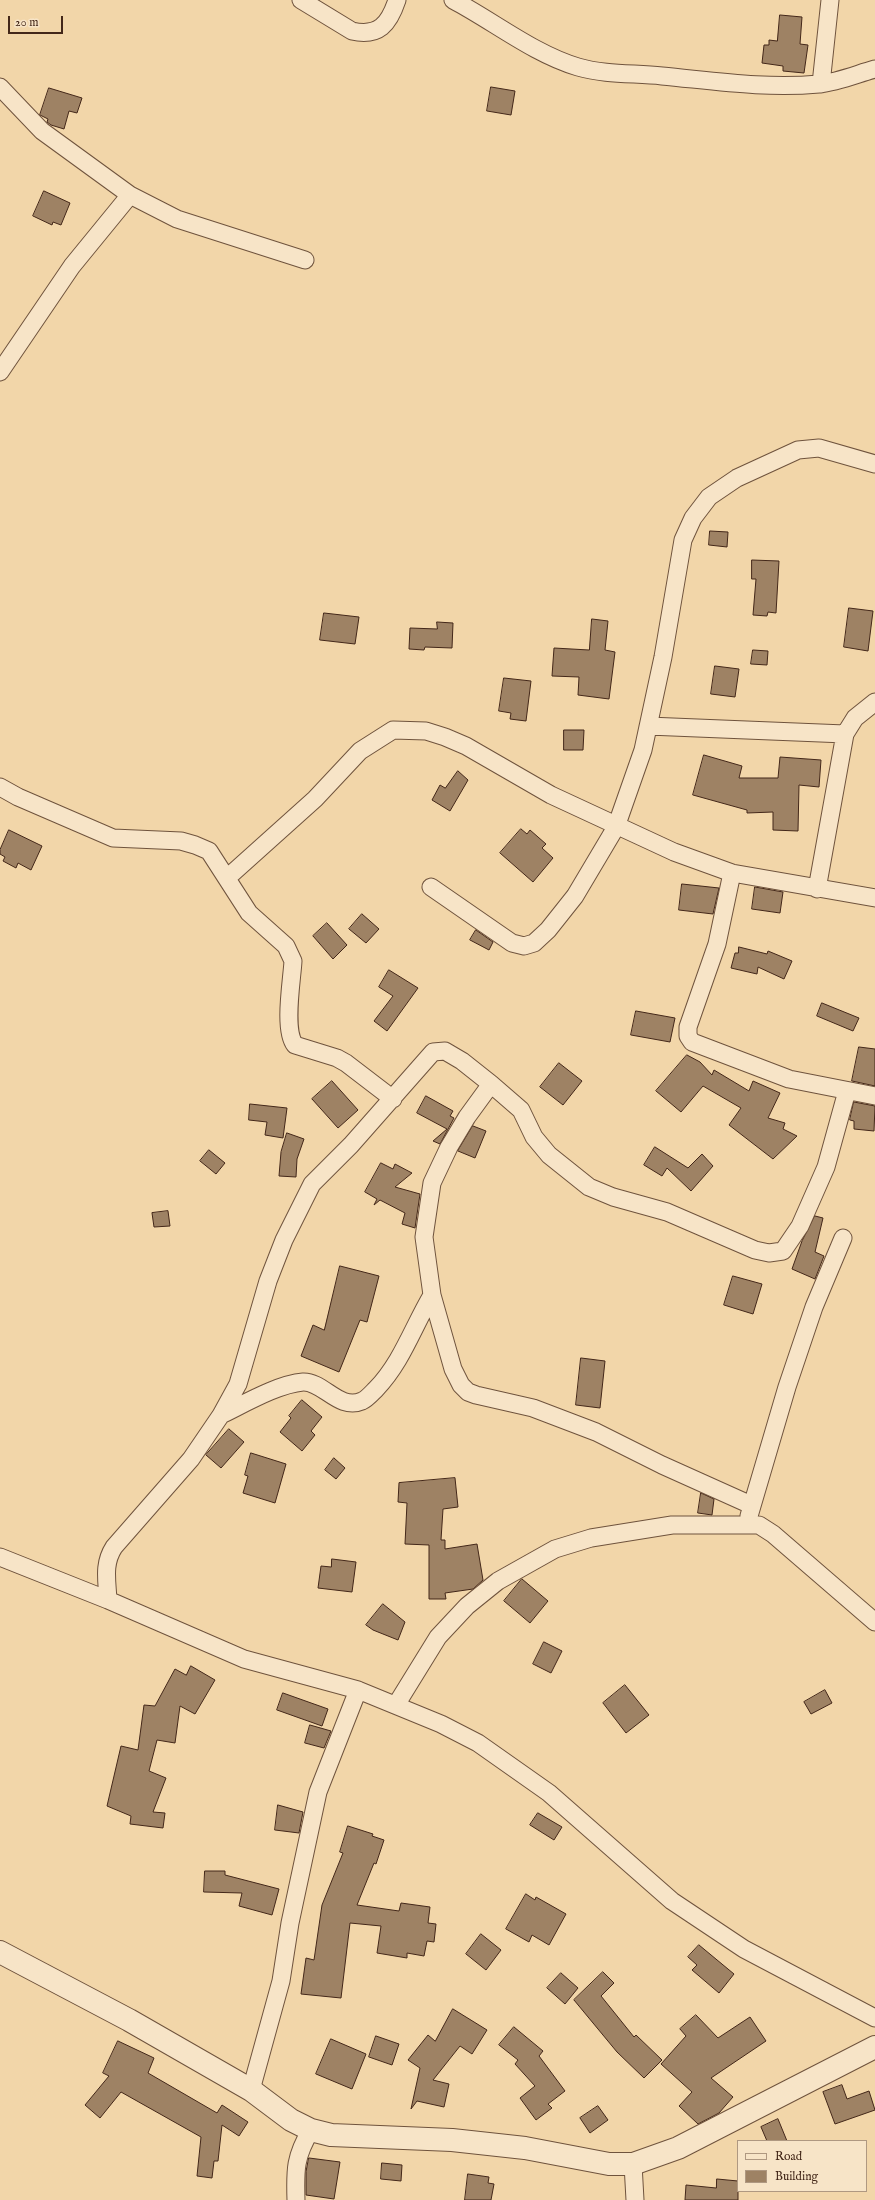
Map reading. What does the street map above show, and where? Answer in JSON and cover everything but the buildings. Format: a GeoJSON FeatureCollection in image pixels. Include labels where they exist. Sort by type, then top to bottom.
{"type":"FeatureCollection","features":[{"type":"Feature","properties":{"kind":"street"},"geometry":{"type":"LineString","coordinates":[[301,0],[352,31],[361,33],[374,32],[383,26],[390,18],[397,0]]}},
{"type":"Feature","properties":{"kind":"street"},"geometry":{"type":"LineString","coordinates":[[453,0],[513,35],[577,66],[610,73],[662,75],[745,85],[782,86],[821,84],[875,69]]}},
{"type":"Feature","properties":{"kind":"street"},"geometry":{"type":"LineString","coordinates":[[821,84],[830,0]]}},
{"type":"Feature","properties":{"kind":"street"},"geometry":{"type":"LineString","coordinates":[[0,87],[42,131],[130,195],[177,219],[305,260]]}},
{"type":"Feature","properties":{"kind":"street"},"geometry":{"type":"LineString","coordinates":[[0,372],[72,266],[130,195]]}},
{"type":"Feature","properties":{"kind":"street"},"geometry":{"type":"LineString","coordinates":[[431,887],[512,943],[524,946],[534,943],[548,930],[575,896],[616,827],[643,750],[683,540],[693,518],[709,497],[737,478],[798,450],[819,448],[875,464]]}},
{"type":"Feature","properties":{"kind":"street"},"geometry":{"type":"LineString","coordinates":[[817,889],[845,734],[855,718],[875,702]]}},
{"type":"Feature","properties":{"kind":"street"},"geometry":{"type":"LineString","coordinates":[[648,726],[845,734]]}},
{"type":"Feature","properties":{"kind":"street"},"geometry":{"type":"LineString","coordinates":[[226,878],[315,799],[360,751],[393,730],[426,731],[445,737],[491,760],[551,795],[616,827],[674,852],[732,873],[875,898]]}},
{"type":"Feature","properties":{"kind":"street"},"geometry":{"type":"LineString","coordinates":[[0,787],[18,797],[113,838],[181,841],[195,844],[209,852],[248,913],[286,946],[291,953],[293,961],[290,1029],[293,1042],[301,1047],[337,1058],[346,1063],[393,1099]]}},
{"type":"Feature","properties":{"kind":"street"},"geometry":{"type":"LineString","coordinates":[[732,873],[717,944],[688,1027],[689,1039],[692,1042],[789,1079],[875,1096]]}},
{"type":"Feature","properties":{"kind":"street"},"geometry":{"type":"LineString","coordinates":[[108,1600],[106,1563],[114,1547],[191,1460],[221,1415],[238,1384],[268,1281],[304,1200],[321,1173],[351,1145],[431,1054],[438,1051],[445,1051],[462,1061],[491,1084],[521,1110],[534,1137],[549,1155],[589,1187],[613,1197],[667,1212],[755,1250],[778,1253],[789,1244],[800,1226],[826,1167],[847,1091]]}},
{"type":"Feature","properties":{"kind":"street"},"geometry":{"type":"LineString","coordinates":[[491,1084],[467,1117],[449,1147],[432,1184],[424,1237],[432,1295],[453,1369],[461,1385],[468,1392],[533,1408],[596,1432],[662,1465],[751,1505]]}},
{"type":"Feature","properties":{"kind":"street"},"geometry":{"type":"LineString","coordinates":[[747,1524],[751,1505],[814,1307],[843,1238]]}},
{"type":"Feature","properties":{"kind":"street"},"geometry":{"type":"LineString","coordinates":[[221,1415],[271,1392],[304,1382],[316,1385],[340,1400],[352,1403],[363,1401],[390,1374],[432,1295]]}},
{"type":"Feature","properties":{"kind":"street"},"geometry":{"type":"LineString","coordinates":[[396,1705],[438,1637],[467,1606],[498,1581],[555,1549],[591,1538],[672,1524],[759,1525],[773,1534],[875,1622]]}},
{"type":"Feature","properties":{"kind":"street"},"geometry":{"type":"LineString","coordinates":[[0,1557],[108,1600],[244,1659],[358,1690],[441,1724],[491,1750],[549,1793],[672,1901],[737,1945],[875,2018]]}},
{"type":"Feature","properties":{"kind":"street"},"geometry":{"type":"LineString","coordinates":[[251,2090],[281,1981],[290,1924],[318,1792],[358,1690]]}},
{"type":"Feature","properties":{"kind":"street"},"geometry":{"type":"LineString","coordinates":[[0,1952],[129,2020],[251,2090],[291,2120],[311,2130],[331,2136],[452,2140],[525,2148],[609,2164],[632,2164],[678,2148],[875,2048]]}},
{"type":"Feature","properties":{"kind":"street"},"geometry":{"type":"LineString","coordinates":[[296,2200],[295,2169],[302,2144],[311,2130]]}},
{"type":"Feature","properties":{"kind":"street"},"geometry":{"type":"LineString","coordinates":[[632,2164],[635,2200]]}}]}
